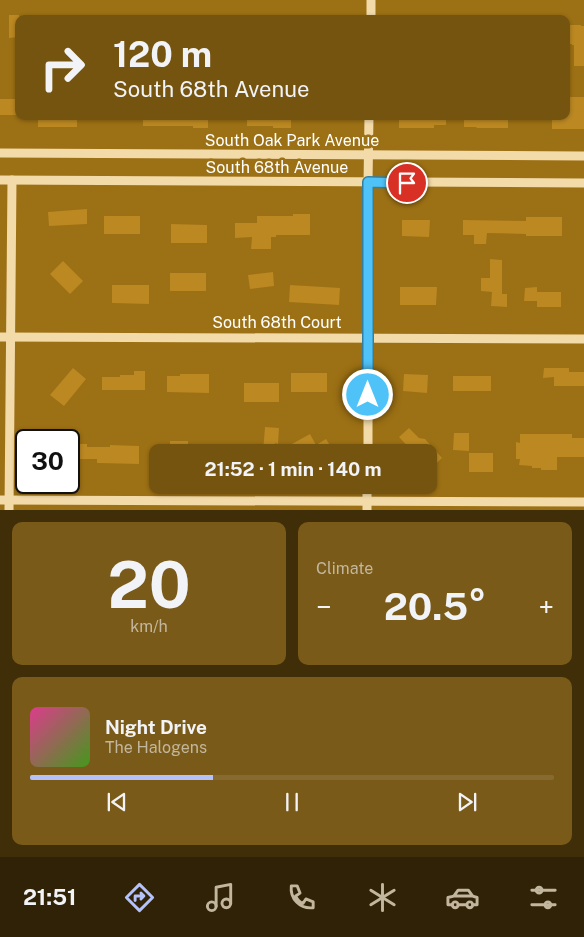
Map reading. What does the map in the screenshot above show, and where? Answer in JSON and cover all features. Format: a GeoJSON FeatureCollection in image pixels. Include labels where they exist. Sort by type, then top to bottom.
{"type":"FeatureCollection","features":[{"type":"Feature","properties":{"kind":"street"},"geometry":{"type":"LineString","coordinates":[[371,0],[371,15]]}},
{"type":"Feature","properties":{"kind":"street"},"geometry":{"type":"LineString","coordinates":[[368,444],[369,120]]}},
{"type":"Feature","properties":{"kind":"street","name":"South Oak Park Avenue"},"geometry":{"type":"LineString","coordinates":[[0,153],[584,156]]}},
{"type":"Feature","properties":{"kind":"street","name":"South 68th Avenue"},"geometry":{"type":"LineString","coordinates":[[0,180],[584,183]]}},
{"type":"Feature","properties":{"kind":"street"},"geometry":{"type":"LineString","coordinates":[[12,180],[6,503],[367,506],[584,502]]}},
{"type":"Feature","properties":{"kind":"street","name":"South 68th Court"},"geometry":{"type":"LineString","coordinates":[[0,337],[584,338]]}},
{"type":"Feature","properties":{"kind":"building"},"geometry":{"type":"Polygon","coordinates":[[[9,15],[15,15],[15,37],[9,38],[9,15]]]}},
{"type":"Feature","properties":{"kind":"building"},"geometry":{"type":"Polygon","coordinates":[[[570,25],[584,26],[584,66],[574,66],[574,45],[570,44],[570,25]]]}},
{"type":"Feature","properties":{"kind":"building"},"geometry":{"type":"Polygon","coordinates":[[[570,97],[584,97],[584,129],[552,129],[552,120],[570,120],[570,97]]]}},
{"type":"Feature","properties":{"kind":"building"},"geometry":{"type":"Polygon","coordinates":[[[0,99],[15,99],[15,115],[0,115],[0,99]]]}},
{"type":"Feature","properties":{"kind":"building"},"geometry":{"type":"Polygon","coordinates":[[[38,120],[77,120],[77,127],[38,127],[38,120]]]}},
{"type":"Feature","properties":{"kind":"building"},"geometry":{"type":"Polygon","coordinates":[[[143,120],[208,120],[208,128],[193,128],[193,126],[143,126],[143,120]]]}},
{"type":"Feature","properties":{"kind":"building"},"geometry":{"type":"Polygon","coordinates":[[[247,120],[291,120],[291,128],[247,126],[247,120]]]}},
{"type":"Feature","properties":{"kind":"building"},"geometry":{"type":"Polygon","coordinates":[[[399,120],[446,120],[446,125],[434,125],[434,128],[399,128],[399,120]]]}},
{"type":"Feature","properties":{"kind":"building"},"geometry":{"type":"Polygon","coordinates":[[[464,120],[508,120],[508,128],[464,127],[464,120]]]}},
{"type":"Feature","properties":{"kind":"building"},"geometry":{"type":"Polygon","coordinates":[[[87,209],[87,224],[49,226],[48,212],[87,209]]]}},
{"type":"Feature","properties":{"kind":"building"},"geometry":{"type":"Polygon","coordinates":[[[293,214],[310,214],[310,235],[276,235],[276,237],[271,237],[271,249],[251,249],[252,237],[235,238],[235,223],[257,223],[257,216],[293,216],[293,214]]]}},
{"type":"Feature","properties":{"kind":"building"},"geometry":{"type":"Polygon","coordinates":[[[104,216],[140,216],[140,234],[104,234],[104,216]]]}},
{"type":"Feature","properties":{"kind":"building"},"geometry":{"type":"Polygon","coordinates":[[[526,217],[562,217],[562,236],[487,233],[486,244],[474,244],[474,235],[463,235],[463,220],[526,221],[526,217]]]}},
{"type":"Feature","properties":{"kind":"building"},"geometry":{"type":"Polygon","coordinates":[[[402,220],[430,220],[429,237],[402,236],[402,220]]]}},
{"type":"Feature","properties":{"kind":"building"},"geometry":{"type":"Polygon","coordinates":[[[171,224],[207,225],[207,243],[171,243],[171,224]]]}},
{"type":"Feature","properties":{"kind":"building"},"geometry":{"type":"Polygon","coordinates":[[[490,259],[502,260],[502,294],[507,294],[507,307],[491,306],[492,292],[481,291],[481,278],[490,278],[490,259]]]}},
{"type":"Feature","properties":{"kind":"building"},"geometry":{"type":"Polygon","coordinates":[[[63,261],[83,281],[70,294],[50,274],[63,261]]]}},
{"type":"Feature","properties":{"kind":"building"},"geometry":{"type":"Polygon","coordinates":[[[273,272],[274,286],[250,289],[248,275],[273,272]]]}},
{"type":"Feature","properties":{"kind":"building"},"geometry":{"type":"Polygon","coordinates":[[[170,273],[206,273],[206,291],[170,291],[170,273]]]}},
{"type":"Feature","properties":{"kind":"building"},"geometry":{"type":"Polygon","coordinates":[[[112,285],[149,285],[149,304],[112,303],[112,285]]]}},
{"type":"Feature","properties":{"kind":"building"},"geometry":{"type":"Polygon","coordinates":[[[290,285],[340,288],[339,305],[289,302],[290,285]]]}},
{"type":"Feature","properties":{"kind":"building"},"geometry":{"type":"Polygon","coordinates":[[[400,287],[437,287],[436,305],[400,305],[400,287]]]}},
{"type":"Feature","properties":{"kind":"building"},"geometry":{"type":"Polygon","coordinates":[[[537,287],[537,292],[561,292],[561,307],[537,307],[537,301],[524,301],[525,288],[537,287]]]}},
{"type":"Feature","properties":{"kind":"building"},"geometry":{"type":"Polygon","coordinates":[[[73,368],[86,379],[64,406],[50,395],[73,368]]]}},
{"type":"Feature","properties":{"kind":"building"},"geometry":{"type":"Polygon","coordinates":[[[544,368],[569,368],[569,372],[584,372],[584,386],[554,386],[554,377],[543,378],[544,368]]]}},
{"type":"Feature","properties":{"kind":"building"},"geometry":{"type":"Polygon","coordinates":[[[134,371],[145,371],[145,390],[102,390],[102,377],[134,375],[134,371]]]}},
{"type":"Feature","properties":{"kind":"building"},"geometry":{"type":"Polygon","coordinates":[[[291,373],[327,373],[327,392],[291,392],[291,373]]]}},
{"type":"Feature","properties":{"kind":"building"},"geometry":{"type":"Polygon","coordinates":[[[180,374],[209,374],[209,393],[167,392],[167,376],[180,376],[180,374]]]}},
{"type":"Feature","properties":{"kind":"building"},"geometry":{"type":"Polygon","coordinates":[[[404,374],[428,375],[427,393],[403,391],[404,374]]]}},
{"type":"Feature","properties":{"kind":"building"},"geometry":{"type":"Polygon","coordinates":[[[453,376],[491,376],[491,391],[453,391],[453,376]]]}},
{"type":"Feature","properties":{"kind":"building"},"geometry":{"type":"Polygon","coordinates":[[[244,383],[279,383],[279,402],[244,402],[244,383]]]}},
{"type":"Feature","properties":{"kind":"building"},"geometry":{"type":"Polygon","coordinates":[[[265,427],[279,428],[278,444],[264,444],[265,427]]]}},
{"type":"Feature","properties":{"kind":"building"},"geometry":{"type":"Polygon","coordinates":[[[409,428],[419,438],[425,439],[429,444],[406,444],[399,437],[409,428]]]}},
{"type":"Feature","properties":{"kind":"building"},"geometry":{"type":"Polygon","coordinates":[[[454,433],[469,433],[469,451],[453,450],[454,433]]]}},
{"type":"Feature","properties":{"kind":"building"},"geometry":{"type":"Polygon","coordinates":[[[310,434],[315,444],[292,444],[310,434]]]}},
{"type":"Feature","properties":{"kind":"building"},"geometry":{"type":"Polygon","coordinates":[[[520,434],[572,434],[572,438],[584,438],[584,457],[557,457],[557,470],[541,470],[541,468],[519,465],[520,459],[516,459],[516,442],[520,443],[520,434]]]}},
{"type":"Feature","properties":{"kind":"building"},"geometry":{"type":"Polygon","coordinates":[[[326,439],[329,444],[318,444],[326,439]]]}},
{"type":"Feature","properties":{"kind":"building"},"geometry":{"type":"Polygon","coordinates":[[[170,441],[188,441],[188,444],[170,444],[170,441]]]}},
{"type":"Feature","properties":{"kind":"building"},"geometry":{"type":"Polygon","coordinates":[[[80,444],[87,444],[87,447],[110,447],[110,445],[139,446],[139,464],[97,463],[97,459],[80,459],[80,444]]]}},
{"type":"Feature","properties":{"kind":"building"},"geometry":{"type":"Polygon","coordinates":[[[437,452],[442,458],[437,463],[437,452]]]}},
{"type":"Feature","properties":{"kind":"building"},"geometry":{"type":"Polygon","coordinates":[[[469,453],[493,453],[493,472],[469,472],[469,453]]]}},
{"type":"Feature","properties":{"kind":"route"},"geometry":{"type":"LineString","coordinates":[[368,395],[368,182],[407,183]]}}]}
